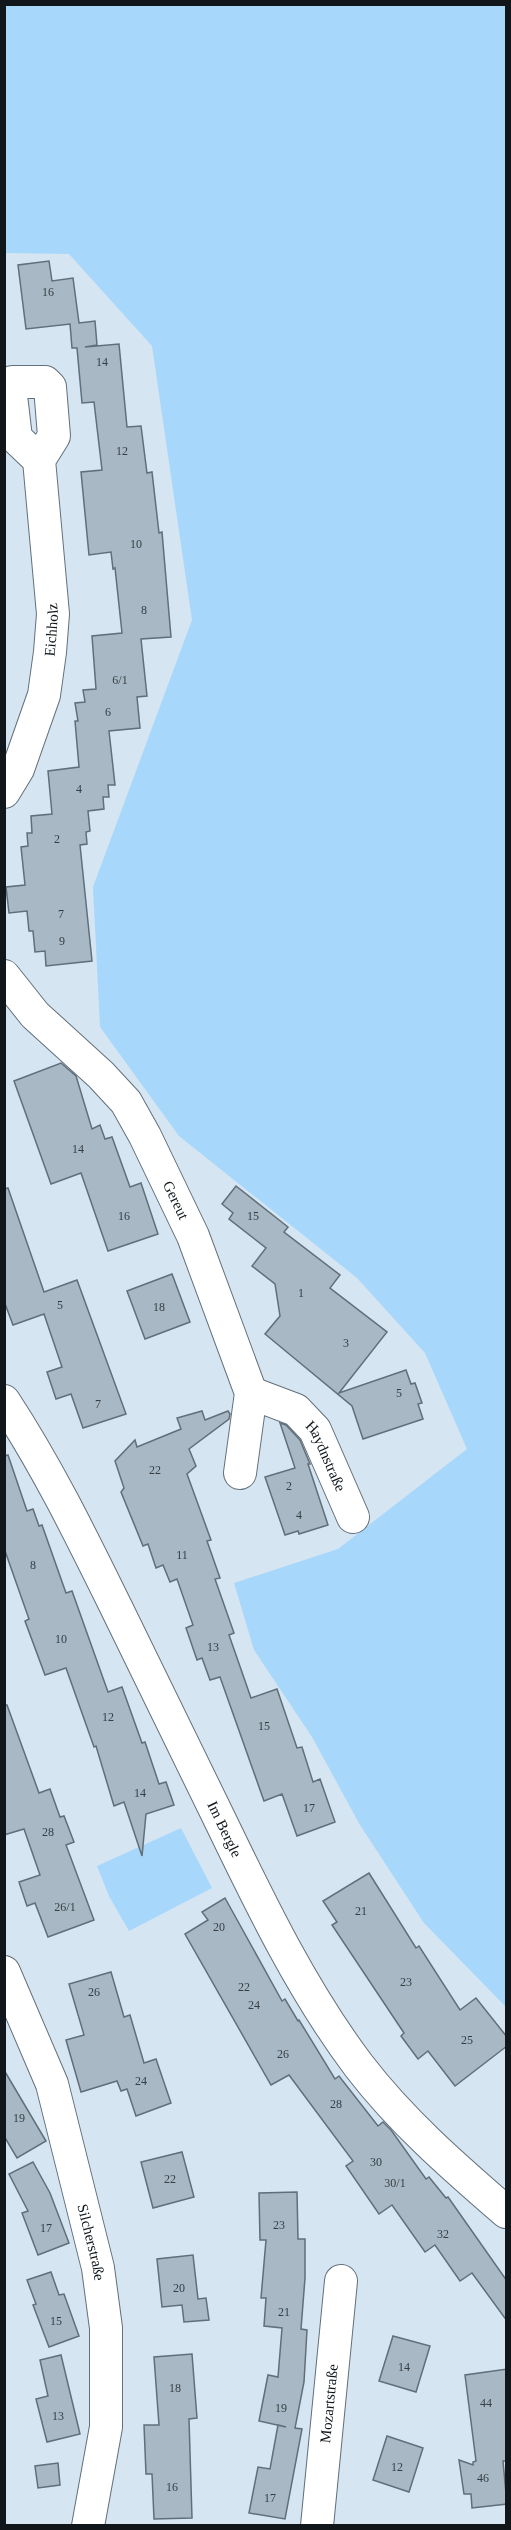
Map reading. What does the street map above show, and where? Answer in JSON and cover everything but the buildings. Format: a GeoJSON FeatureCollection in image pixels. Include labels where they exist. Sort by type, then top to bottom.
{"type":"FeatureCollection","features":[{"type":"Feature","properties":{"kind":"street","name":"Eichholz"},"geometry":{"type":"LineString","coordinates":[[4,792],[18,769],[44,694],[50,652],[53,614],[39,460]]}},
{"type":"Feature","properties":{"kind":"street","name":"Gereut"},"geometry":{"type":"LineString","coordinates":[[4,976],[35,1014],[126,1102],[193,1236],[250,1393],[240,1473]]}},
{"type":"Feature","properties":{"kind":"street","name":"Haydnstraße"},"geometry":{"type":"LineString","coordinates":[[250,1393],[296,1410],[315,1430],[353,1517]]}},
{"type":"Feature","properties":{"kind":"street","name":"Im Bergle"},"geometry":{"type":"LineString","coordinates":[[4,1401],[28,1437],[66,1504],[258,1897],[316,2001],[359,2065],[397,2109],[456,2169],[507,2212]]}},
{"type":"Feature","properties":{"kind":"street","name":"Silcherstraße"},"geometry":{"type":"LineString","coordinates":[[4,1972],[52,2084],[99,2278],[106,2328],[106,2427],[88,2526]]}},
{"type":"Feature","properties":{"kind":"street","name":"Mozartstraße"},"geometry":{"type":"LineString","coordinates":[[317,2526],[341,2281]]}},
{"type":"Feature","properties":{"kind":"shaded area"},"geometry":{"type":"Polygon","coordinates":[[[5,4],[506,5],[506,2007],[424,1923],[360,1825],[312,1737],[254,1650],[234,1583],[338,1549],[467,1449],[425,1353],[357,1278],[179,1136],[100,1027],[93,887],[192,620],[152,346],[69,254],[5,253],[5,4]]]}},
{"type":"Feature","properties":{"kind":"shaded area"},"geometry":{"type":"Polygon","coordinates":[[[181,1828],[212,1888],[129,1931],[109,1896],[97,1866],[181,1828]]]}}]}
